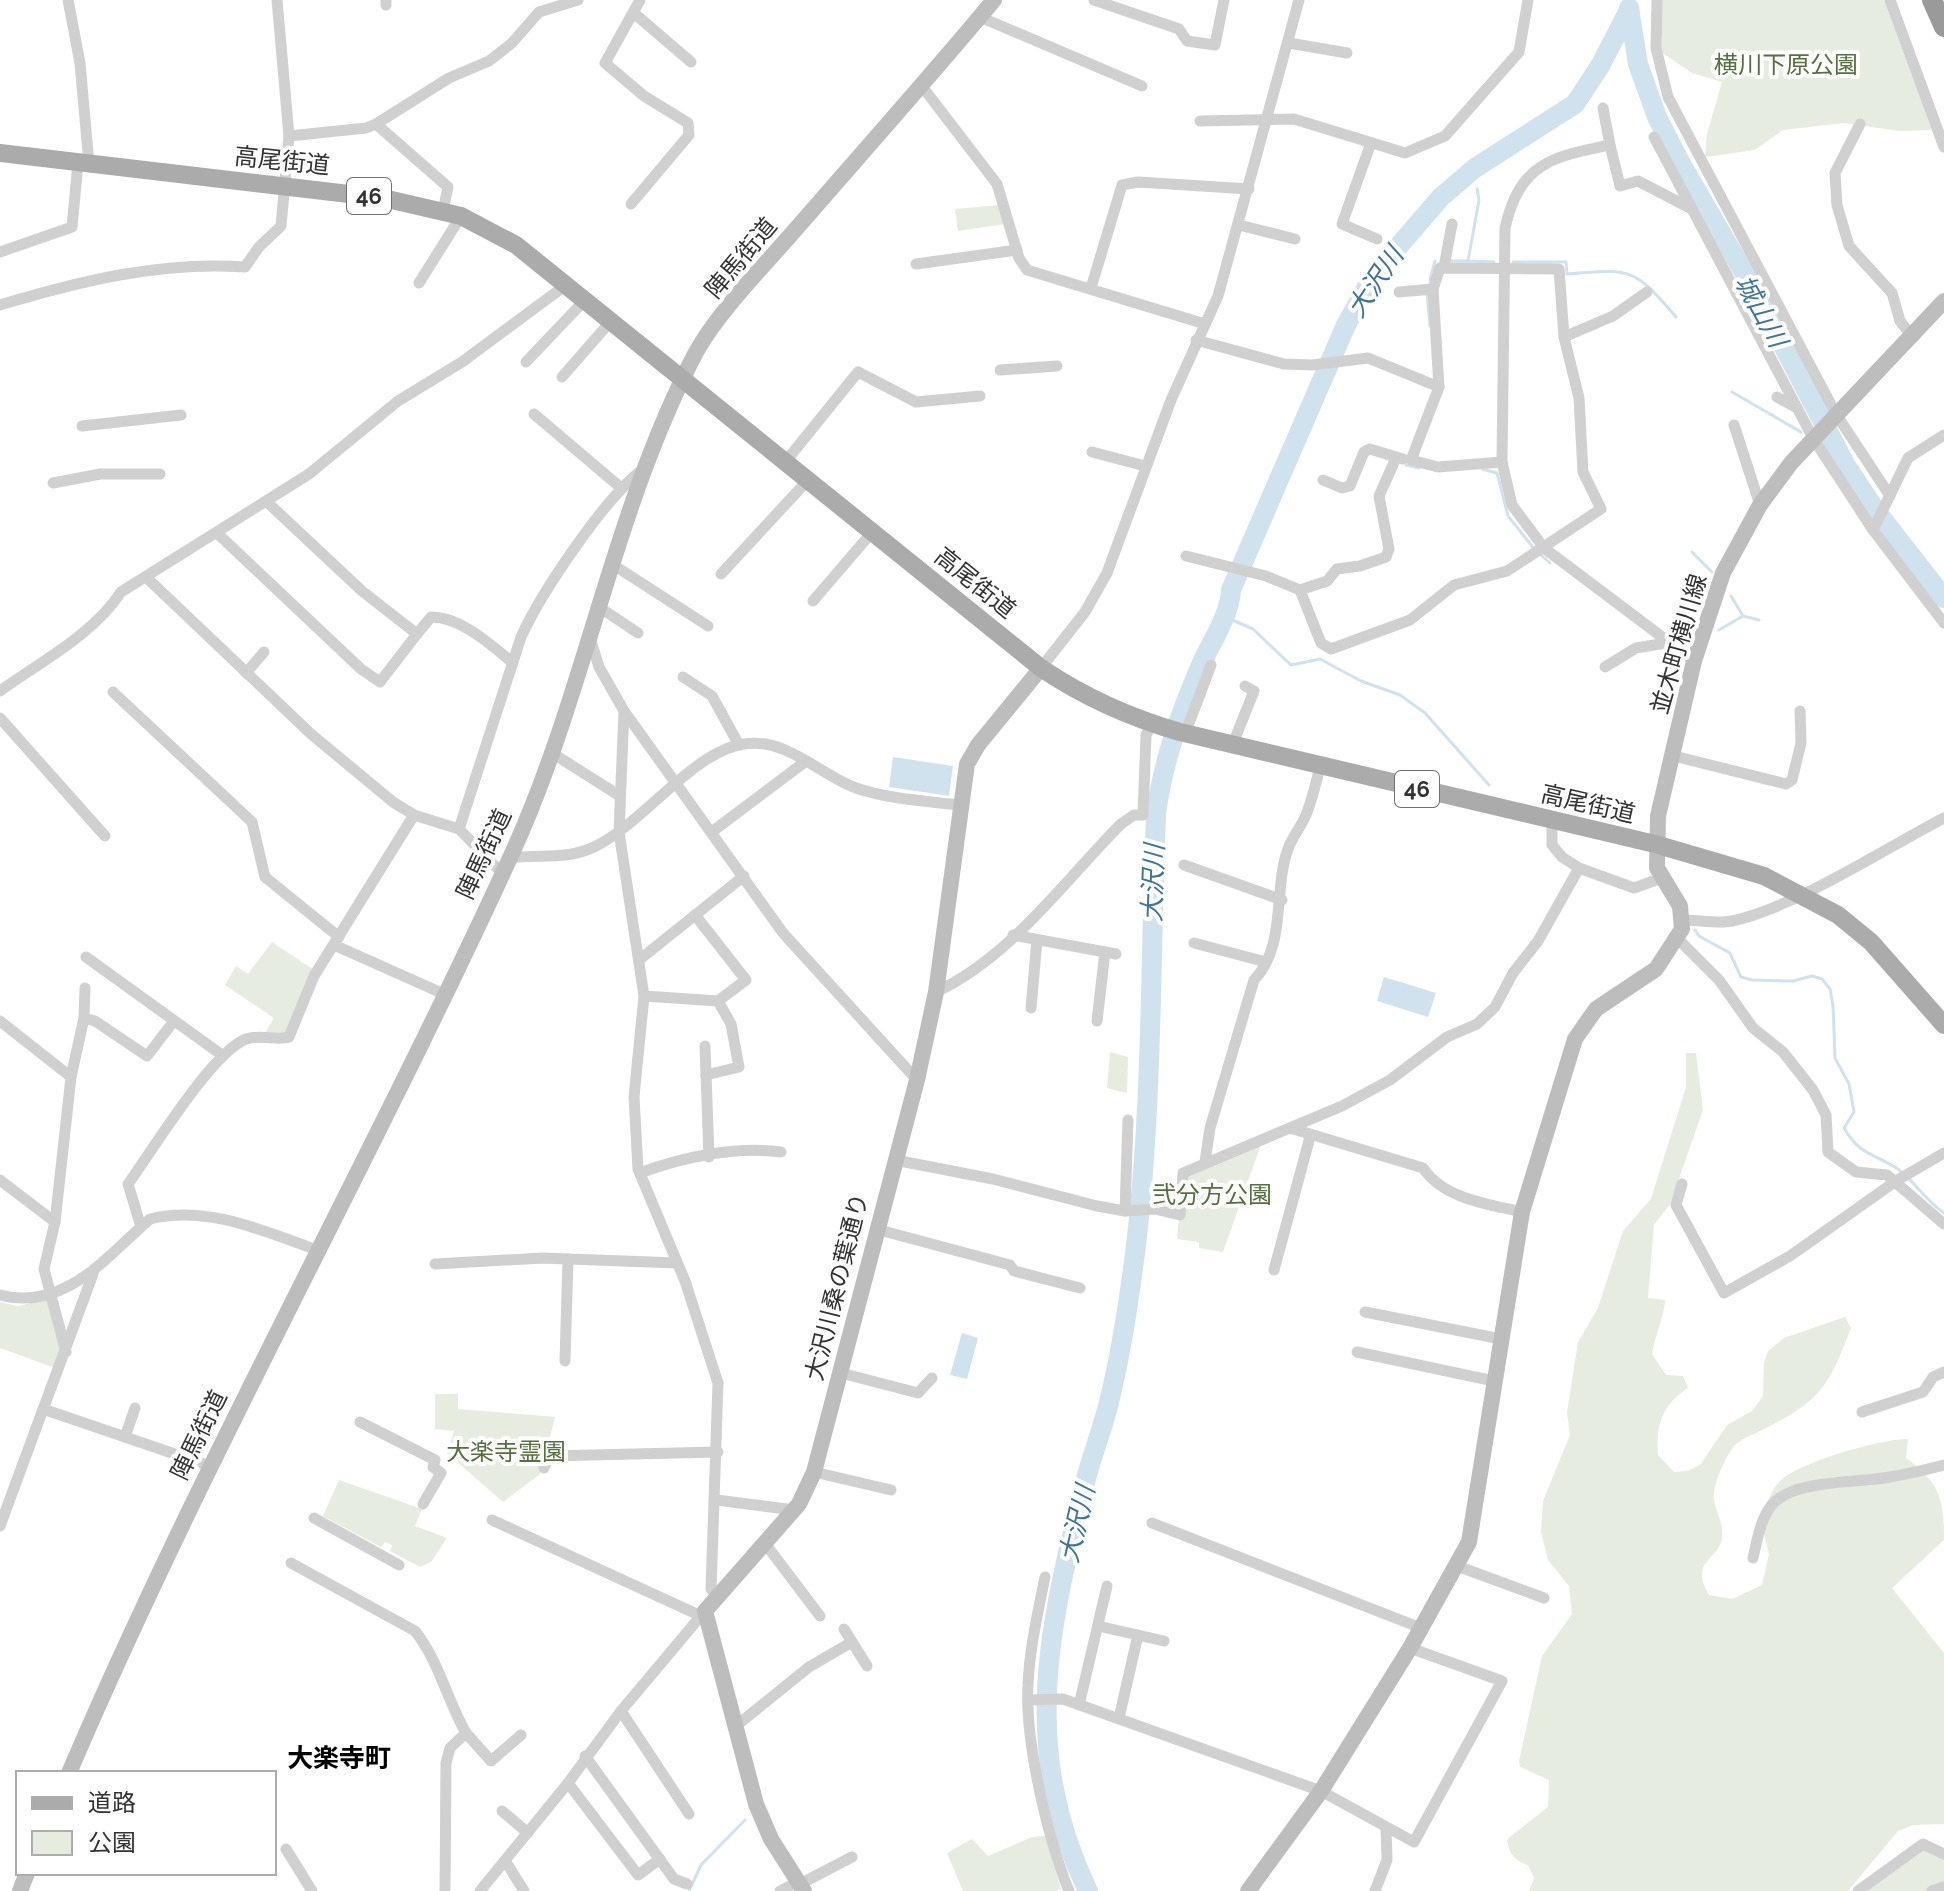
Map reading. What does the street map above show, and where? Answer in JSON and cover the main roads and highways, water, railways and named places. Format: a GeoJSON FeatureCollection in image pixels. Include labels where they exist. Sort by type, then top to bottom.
{"type":"FeatureCollection","features":[{"type":"Feature","properties":{"kind":"highway"},"geometry":{"type":"LineString","coordinates":[[1932,0],[1944,27]]}},
{"type":"Feature","properties":{"kind":"main road","name":"高尾街道"},"geometry":{"type":"LineString","coordinates":[[0,153],[345,192],[452,214],[516,245],[1041,668],[1077,690],[1157,726],[1183,733],[1737,866],[1801,894],[1838,915],[1871,942],[1944,1025]]}},
{"type":"Feature","properties":{"kind":"water"},"geometry":{"type":"Polygon","coordinates":[[[893,757],[953,766],[949,796],[889,787],[893,757]]]}},
{"type":"Feature","properties":{"kind":"water"},"geometry":{"type":"Polygon","coordinates":[[[1384,977],[1436,993],[1428,1017],[1377,1001],[1384,977]]]}},
{"type":"Feature","properties":{"kind":"water"},"geometry":{"type":"Polygon","coordinates":[[[962,1333],[978,1338],[967,1379],[950,1375],[962,1333]]]}},
{"type":"Feature","properties":{"kind":"waterway","name":"城山川"},"geometry":{"type":"LineString","coordinates":[[1629,8],[1638,64],[1657,117],[1680,162],[1753,288],[1845,464],[1876,511],[1944,598]]}},
{"type":"Feature","properties":{"kind":"waterway","name":"大沢川"},"geometry":{"type":"LineString","coordinates":[[1088,1891],[1067,1838],[1053,1787],[1047,1736],[1047,1686],[1061,1585],[1086,1479],[1114,1381],[1134,1261],[1148,1094],[1156,814],[1168,756],[1193,683],[1224,619],[1231,590],[1346,325],[1373,276],[1441,197],[1475,168],[1575,104],[1600,66],[1628,12]]}},
{"type":"Feature","properties":{"kind":"waterway","name":"大沢川"},"geometry":{"type":"LineString","coordinates":[[1471,171],[1474,179]]}},
{"type":"Feature","properties":{"kind":"waterway"},"geometry":{"type":"LineString","coordinates":[[1477,189],[1479,200],[1468,261],[1494,262]]}},
{"type":"Feature","properties":{"kind":"waterway"},"geometry":{"type":"LineString","coordinates":[[1430,280],[1435,261]]}},
{"type":"Feature","properties":{"kind":"waterway"},"geometry":{"type":"LineString","coordinates":[[1449,261],[1468,261]]}},
{"type":"Feature","properties":{"kind":"waterway"},"geometry":{"type":"LineString","coordinates":[[1513,262],[1566,262],[1567,274],[1619,272],[1630,275],[1650,288],[1676,317]]}},
{"type":"Feature","properties":{"kind":"waterway"},"geometry":{"type":"LineString","coordinates":[[1427,294],[1430,326]]}},
{"type":"Feature","properties":{"kind":"waterway"},"geometry":{"type":"LineString","coordinates":[[1732,392],[1801,432]]}},
{"type":"Feature","properties":{"kind":"waterway"},"geometry":{"type":"LineString","coordinates":[[1406,465],[1419,468]]}},
{"type":"Feature","properties":{"kind":"waterway"},"geometry":{"type":"LineString","coordinates":[[1482,469],[1497,473],[1508,516],[1535,550]]}},
{"type":"Feature","properties":{"kind":"waterway"},"geometry":{"type":"LineString","coordinates":[[1692,552],[1712,572]]}},
{"type":"Feature","properties":{"kind":"waterway"},"geometry":{"type":"LineString","coordinates":[[1541,555],[1550,563]]}},
{"type":"Feature","properties":{"kind":"waterway"},"geometry":{"type":"LineString","coordinates":[[1719,630],[1743,616],[1731,596]]}},
{"type":"Feature","properties":{"kind":"waterway"},"geometry":{"type":"LineString","coordinates":[[1223,616],[1253,629],[1291,665],[1320,659],[1361,681],[1400,695],[1425,713],[1489,785]]}},
{"type":"Feature","properties":{"kind":"waterway"},"geometry":{"type":"LineString","coordinates":[[1743,616],[1759,620]]}},
{"type":"Feature","properties":{"kind":"waterway"},"geometry":{"type":"LineString","coordinates":[[1695,930],[1699,936],[1730,953],[1741,977],[1793,981],[1812,976],[1822,979],[1830,989],[1833,1006],[1835,1058],[1849,1084],[1854,1112],[1844,1128],[1856,1144],[1898,1169],[1944,1213]]}},
{"type":"Feature","properties":{"kind":"waterway","name":"大沢川"},"geometry":{"type":"LineString","coordinates":[[1135,1202],[1141,1202]]}},
{"type":"Feature","properties":{"kind":"waterway"},"geometry":{"type":"LineString","coordinates":[[689,1891],[701,1865],[745,1820]]}},
{"type":"Feature","properties":{"kind":"district","name":"大楽寺町"},"geometry":{"type":"Point","coordinates":[339,1758]}},
{"type":"Feature","properties":{"kind":"park label","name":"横川下原公園"},"geometry":{"type":"Point","coordinates":[1786,65]}},
{"type":"Feature","properties":{"kind":"park label","name":"弐分方公園"},"geometry":{"type":"Point","coordinates":[1212,1195]}},
{"type":"Feature","properties":{"kind":"park label","name":"大楽寺霊園"},"geometry":{"type":"Point","coordinates":[506,1452]}}]}
